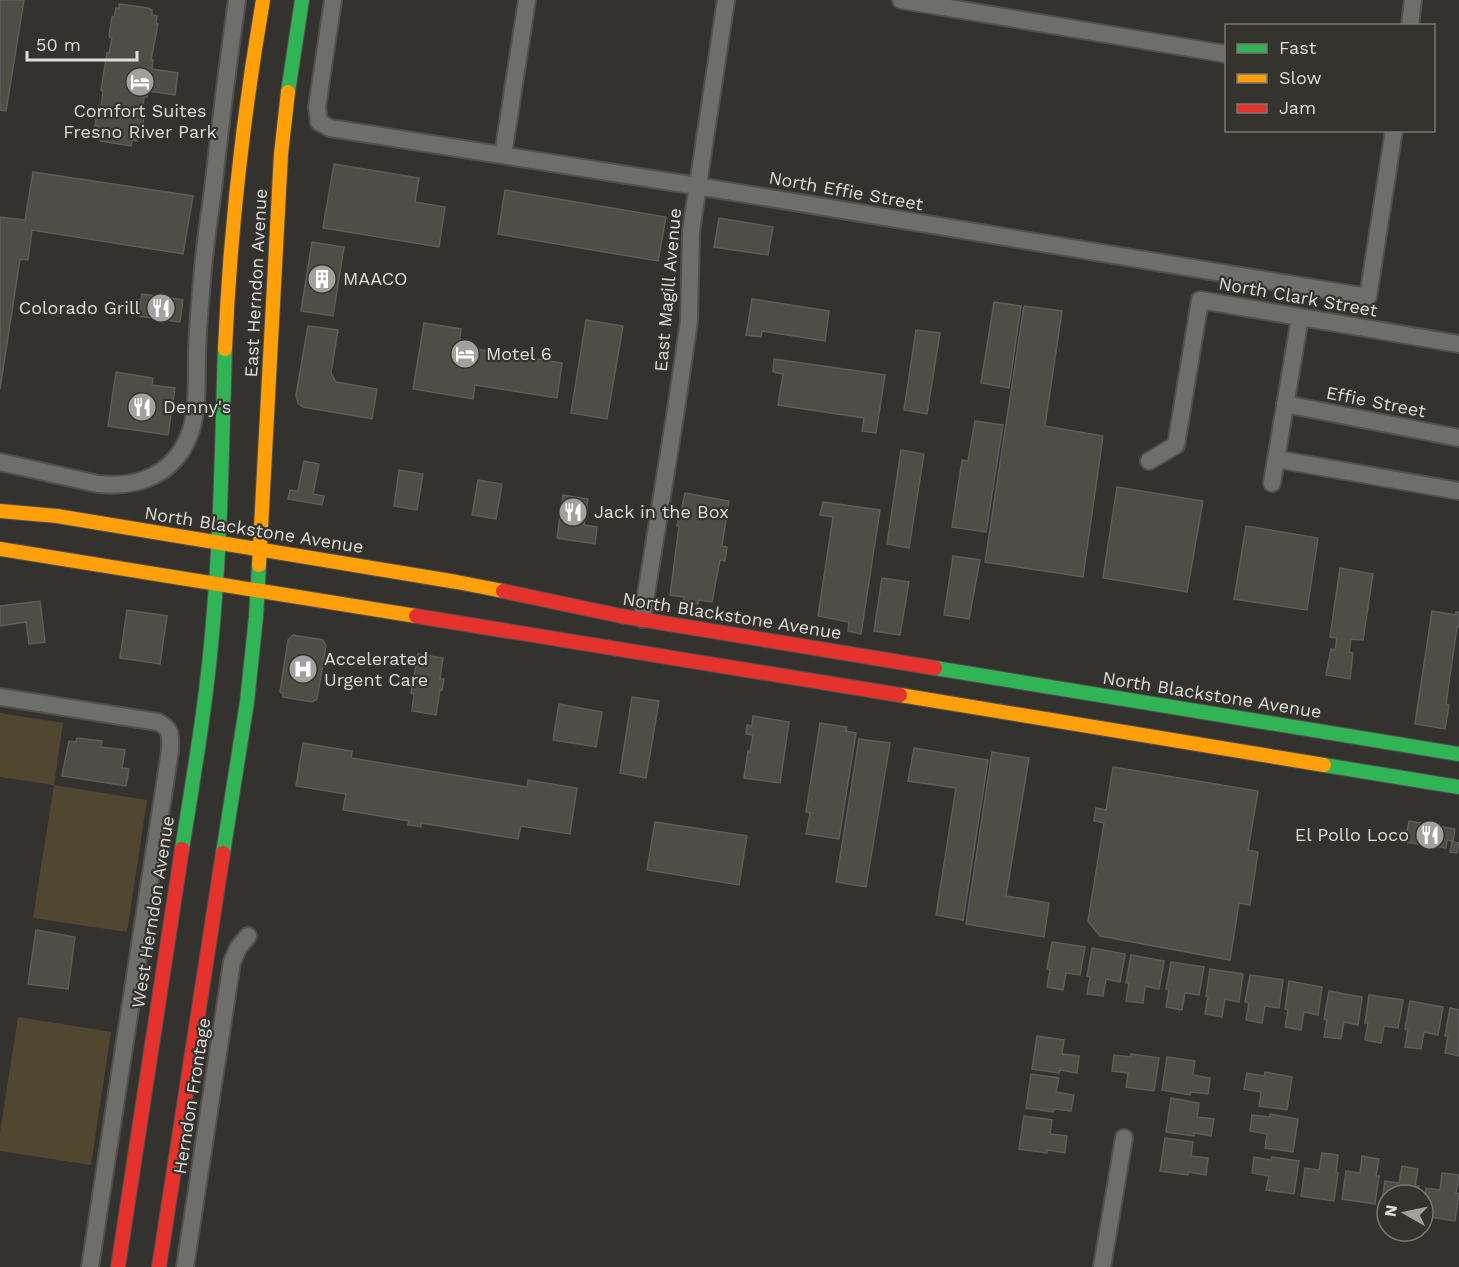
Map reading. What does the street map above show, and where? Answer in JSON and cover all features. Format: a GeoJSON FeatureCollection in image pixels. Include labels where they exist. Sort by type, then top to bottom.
{"type":"FeatureCollection","features":[{"type":"Feature","properties":{"kind":"main road","name":"East Herndon Avenue"},"geometry":{"type":"LineString","coordinates":[[216,561],[228,305],[236,202],[263,0]]}},
{"type":"Feature","properties":{"kind":"main road","name":"East Herndon Avenue"},"geometry":{"type":"LineString","coordinates":[[257,590],[281,154],[302,0]]}},
{"type":"Feature","properties":{"kind":"main road","name":"North Blackstone Avenue"},"geometry":{"type":"LineString","coordinates":[[0,511],[57,516],[439,579],[642,619],[1459,754]]}},
{"type":"Feature","properties":{"kind":"main road"},"geometry":{"type":"LineString","coordinates":[[0,518],[31,514]]}},
{"type":"Feature","properties":{"kind":"main road"},"geometry":{"type":"LineString","coordinates":[[0,549],[1459,787]]}},
{"type":"Feature","properties":{"kind":"main road","name":"West Herndon Avenue"},"geometry":{"type":"LineString","coordinates":[[118,1267],[201,726],[212,638],[216,561]]}},
{"type":"Feature","properties":{"kind":"main road"},"geometry":{"type":"LineString","coordinates":[[159,1267],[247,702],[257,590]]}},
{"type":"Feature","properties":{"kind":"main road"},"geometry":{"type":"LineString","coordinates":[[627,632],[638,626],[642,619]]}},
{"type":"Feature","properties":{"kind":"main road"},"geometry":{"type":"LineString","coordinates":[[543,636],[562,624]]}},
{"type":"Feature","properties":{"kind":"main road"},"geometry":{"type":"LineString","coordinates":[[624,650],[643,639]]}},
{"type":"Feature","properties":{"kind":"main road"},"geometry":{"type":"LineString","coordinates":[[762,655],[784,642]]}},
{"type":"Feature","properties":{"kind":"main road"},"geometry":{"type":"LineString","coordinates":[[1392,776],[1413,763]]}},
{"type":"Feature","properties":{"kind":"street"},"geometry":{"type":"LineString","coordinates":[[0,462],[114,486],[133,483],[157,475],[169,465],[189,438],[194,417],[202,275],[237,0]]}},
{"type":"Feature","properties":{"kind":"street","name":"North Effie Street"},"geometry":{"type":"LineString","coordinates":[[333,0],[317,107],[319,122],[330,128],[1368,297],[1394,132]]}},
{"type":"Feature","properties":{"kind":"street"},"geometry":{"type":"LineString","coordinates":[[503,155],[527,0]]}},
{"type":"Feature","properties":{"kind":"street","name":"East Magill Avenue"},"geometry":{"type":"LineString","coordinates":[[642,619],[689,321],[691,231],[726,0]]}},
{"type":"Feature","properties":{"kind":"street"},"geometry":{"type":"LineString","coordinates":[[901,0],[1225,54]]}},
{"type":"Feature","properties":{"kind":"street"},"geometry":{"type":"LineString","coordinates":[[1410,24],[1413,0]]}},
{"type":"Feature","properties":{"kind":"street","name":"North Clark Street"},"geometry":{"type":"LineString","coordinates":[[1149,461],[1176,445],[1200,300],[1459,345]]}},
{"type":"Feature","properties":{"kind":"street"},"geometry":{"type":"LineString","coordinates":[[1272,483],[1299,317]]}},
{"type":"Feature","properties":{"kind":"street","name":"Effie Street"},"geometry":{"type":"LineString","coordinates":[[1285,404],[1459,438]]}},
{"type":"Feature","properties":{"kind":"street"},"geometry":{"type":"LineString","coordinates":[[1276,459],[1459,491]]}},
{"type":"Feature","properties":{"kind":"street","name":"West Herndon Avenue"},"geometry":{"type":"LineString","coordinates":[[0,697],[158,722],[167,727],[170,736],[170,750],[90,1267]]}},
{"type":"Feature","properties":{"kind":"street","name":"Herndon Frontage"},"geometry":{"type":"LineString","coordinates":[[185,1267],[232,962],[238,948],[248,936]]}},
{"type":"Feature","properties":{"kind":"street"},"geometry":{"type":"LineString","coordinates":[[1102,1267],[1124,1138]]}},
{"type":"Feature","properties":{"kind":"shaded area"},"geometry":{"type":"Polygon","coordinates":[[[0,713],[63,723],[54,785],[0,777],[0,713]]]}},
{"type":"Feature","properties":{"kind":"shaded area"},"geometry":{"type":"Polygon","coordinates":[[[54,785],[147,800],[127,932],[33,918],[54,785]]]}},
{"type":"Feature","properties":{"kind":"shaded area"},"geometry":{"type":"Polygon","coordinates":[[[18,1017],[111,1032],[91,1165],[0,1151],[0,1132],[18,1017]]]}},
{"type":"Feature","properties":{"kind":"building"},"geometry":{"type":"Polygon","coordinates":[[[0,0],[24,0],[6,111],[0,110],[0,0]]]}},
{"type":"Feature","properties":{"kind":"building","name":"Comfort Suites Fresno River Park"},"geometry":{"type":"Polygon","coordinates":[[[119,4],[152,10],[152,15],[157,16],[156,24],[158,24],[151,60],[153,60],[152,69],[178,73],[175,95],[148,91],[147,97],[144,97],[142,132],[139,132],[137,141],[132,140],[131,146],[100,141],[101,136],[96,135],[98,126],[95,126],[98,106],[101,107],[103,91],[101,90],[107,53],[109,53],[112,39],[109,36],[112,17],[114,17],[116,8],[119,9],[119,4]]]}},
{"type":"Feature","properties":{"kind":"building","name":"MAACO"},"geometry":{"type":"Polygon","coordinates":[[[334,164],[419,178],[415,202],[445,207],[439,247],[323,228],[334,164]]]}},
{"type":"Feature","properties":{"kind":"building"},"geometry":{"type":"Polygon","coordinates":[[[33,172],[193,196],[183,254],[32,230],[28,260],[20,259],[0,389],[0,217],[25,220],[33,172]]]}},
{"type":"Feature","properties":{"kind":"building"},"geometry":{"type":"Polygon","coordinates":[[[505,190],[666,217],[658,261],[498,234],[505,190]]]}},
{"type":"Feature","properties":{"kind":"building"},"geometry":{"type":"Polygon","coordinates":[[[719,218],[773,227],[768,255],[714,247],[719,218]]]}},
{"type":"Feature","properties":{"kind":"building","name":"MAACO"},"geometry":{"type":"Polygon","coordinates":[[[312,242],[344,247],[333,316],[301,311],[312,242]]]}},
{"type":"Feature","properties":{"kind":"building","name":"Colorado Grill"},"geometry":{"type":"Polygon","coordinates":[[[142,294],[183,300],[180,322],[138,316],[142,294]]]}},
{"type":"Feature","properties":{"kind":"building"},"geometry":{"type":"Polygon","coordinates":[[[752,299],[829,311],[825,341],[762,331],[761,337],[746,335],[752,299]]]}},
{"type":"Feature","properties":{"kind":"building"},"geometry":{"type":"Polygon","coordinates":[[[994,302],[1021,306],[1009,388],[981,383],[994,302]]]}},
{"type":"Feature","properties":{"kind":"building"},"geometry":{"type":"Polygon","coordinates":[[[1024,306],[1062,311],[1045,426],[1103,436],[1083,577],[985,562],[1024,306]]]}},
{"type":"Feature","properties":{"kind":"building","name":"Motel 6"},"geometry":{"type":"Polygon","coordinates":[[[586,320],[623,326],[607,419],[571,413],[586,320]]]}},
{"type":"Feature","properties":{"kind":"building","name":"Motel 6"},"geometry":{"type":"Polygon","coordinates":[[[424,323],[461,329],[459,346],[562,363],[557,398],[475,385],[473,399],[413,389],[424,323]]]}},
{"type":"Feature","properties":{"kind":"building"},"geometry":{"type":"Polygon","coordinates":[[[308,326],[338,330],[331,373],[336,382],[377,389],[372,419],[303,407],[298,403],[296,395],[308,326]]]}},
{"type":"Feature","properties":{"kind":"building"},"geometry":{"type":"Polygon","coordinates":[[[916,330],[940,333],[927,414],[904,410],[916,330]]]}},
{"type":"Feature","properties":{"kind":"building"},"geometry":{"type":"Polygon","coordinates":[[[774,359],[885,375],[876,433],[862,431],[864,418],[778,405],[783,374],[773,372],[774,359]]]}},
{"type":"Feature","properties":{"kind":"building","name":"Denny's"},"geometry":{"type":"Polygon","coordinates":[[[116,372],[153,378],[152,385],[175,388],[168,435],[108,426],[116,372]]]}},
{"type":"Feature","properties":{"kind":"building"},"geometry":{"type":"Polygon","coordinates":[[[975,421],[1003,425],[986,532],[952,527],[962,460],[968,461],[975,421]]]}},
{"type":"Feature","properties":{"kind":"building"},"geometry":{"type":"Polygon","coordinates":[[[901,450],[924,454],[909,548],[887,544],[901,450]]]}},
{"type":"Feature","properties":{"kind":"building"},"geometry":{"type":"Polygon","coordinates":[[[304,461],[319,464],[313,494],[324,496],[322,505],[288,499],[290,490],[298,491],[304,461]]]}},
{"type":"Feature","properties":{"kind":"building"},"geometry":{"type":"Polygon","coordinates":[[[399,470],[423,474],[417,510],[394,506],[399,470]]]}},
{"type":"Feature","properties":{"kind":"building"},"geometry":{"type":"Polygon","coordinates":[[[478,480],[502,484],[496,519],[472,515],[478,480]]]}},
{"type":"Feature","properties":{"kind":"building"},"geometry":{"type":"Polygon","coordinates":[[[1117,487],[1203,501],[1187,592],[1103,578],[1117,487]]]}},
{"type":"Feature","properties":{"kind":"building"},"geometry":{"type":"Polygon","coordinates":[[[685,493],[729,501],[722,546],[727,547],[725,561],[720,560],[712,602],[699,600],[698,604],[683,602],[684,597],[670,595],[679,526],[677,526],[685,493]]]}},
{"type":"Feature","properties":{"kind":"building","name":"Jack in the Box"},"geometry":{"type":"Polygon","coordinates":[[[563,495],[588,499],[584,525],[597,527],[595,544],[557,538],[563,495]]]}},
{"type":"Feature","properties":{"kind":"building"},"geometry":{"type":"Polygon","coordinates":[[[823,502],[880,510],[861,634],[848,631],[849,622],[818,616],[833,517],[820,515],[823,502]]]}},
{"type":"Feature","properties":{"kind":"building"},"geometry":{"type":"Polygon","coordinates":[[[1246,526],[1318,538],[1307,610],[1234,599],[1246,526]]]}},
{"type":"Feature","properties":{"kind":"building"},"geometry":{"type":"Polygon","coordinates":[[[953,556],[980,560],[969,619],[944,615],[953,556]]]}},
{"type":"Feature","properties":{"kind":"building"},"geometry":{"type":"Polygon","coordinates":[[[1340,568],[1373,574],[1363,640],[1351,639],[1349,652],[1353,653],[1350,679],[1326,675],[1331,649],[1335,650],[1337,638],[1330,637],[1340,568]]]}},
{"type":"Feature","properties":{"kind":"building"},"geometry":{"type":"Polygon","coordinates":[[[882,578],[909,582],[900,635],[874,631],[882,578]]]}},
{"type":"Feature","properties":{"kind":"building"},"geometry":{"type":"Polygon","coordinates":[[[40,601],[45,642],[29,644],[26,622],[0,626],[0,606],[40,601]]]}},
{"type":"Feature","properties":{"kind":"building"},"geometry":{"type":"Polygon","coordinates":[[[127,610],[167,616],[160,664],[120,658],[127,610]]]}},
{"type":"Feature","properties":{"kind":"building"},"geometry":{"type":"Polygon","coordinates":[[[1432,611],[1456,615],[1456,612],[1459,612],[1459,627],[1457,627],[1446,704],[1449,705],[1445,729],[1415,724],[1432,611]]]}},
{"type":"Feature","properties":{"kind":"building","name":"Accelerated Urgent Care"},"geometry":{"type":"Polygon","coordinates":[[[293,635],[323,640],[326,646],[317,699],[312,702],[283,697],[280,692],[288,640],[293,635]]]}},
{"type":"Feature","properties":{"kind":"building"},"geometry":{"type":"Polygon","coordinates":[[[418,654],[443,658],[440,679],[444,679],[436,715],[412,711],[414,694],[411,693],[418,654]]]}},
{"type":"Feature","properties":{"kind":"building"},"geometry":{"type":"Polygon","coordinates":[[[632,697],[659,701],[646,778],[620,773],[632,697]]]}},
{"type":"Feature","properties":{"kind":"building"},"geometry":{"type":"Polygon","coordinates":[[[559,704],[602,712],[596,747],[553,740],[559,704]]]}},
{"type":"Feature","properties":{"kind":"building"},"geometry":{"type":"Polygon","coordinates":[[[753,716],[789,722],[780,783],[744,778],[753,735],[746,734],[747,725],[752,726],[753,716]]]}},
{"type":"Feature","properties":{"kind":"building"},"geometry":{"type":"Polygon","coordinates":[[[820,723],[847,727],[846,731],[856,733],[839,839],[806,834],[810,813],[806,812],[820,723]]]}},
{"type":"Feature","properties":{"kind":"building"},"geometry":{"type":"Polygon","coordinates":[[[77,738],[102,741],[101,747],[125,750],[122,768],[129,769],[126,786],[62,776],[69,741],[76,742],[77,738]]]}},
{"type":"Feature","properties":{"kind":"building"},"geometry":{"type":"Polygon","coordinates":[[[859,739],[890,743],[866,887],[836,882],[859,739]]]}},
{"type":"Feature","properties":{"kind":"building"},"geometry":{"type":"Polygon","coordinates":[[[303,743],[352,751],[351,758],[527,787],[528,780],[577,788],[570,834],[521,826],[518,839],[421,823],[421,827],[408,825],[409,821],[343,810],[346,794],[296,786],[303,743]]]}},
{"type":"Feature","properties":{"kind":"building"},"geometry":{"type":"Polygon","coordinates":[[[914,748],[988,760],[963,920],[936,915],[956,788],[908,781],[914,748]]]}},
{"type":"Feature","properties":{"kind":"building"},"geometry":{"type":"Polygon","coordinates":[[[992,752],[1029,758],[1006,896],[1049,903],[1044,937],[966,924],[992,752]]]}},
{"type":"Feature","properties":{"kind":"building"},"geometry":{"type":"Polygon","coordinates":[[[1113,767],[1258,791],[1248,850],[1258,852],[1250,905],[1239,903],[1230,960],[1100,936],[1088,921],[1104,823],[1094,821],[1096,808],[1106,810],[1113,767]]]}},
{"type":"Feature","properties":{"kind":"building","name":"El Pollo Loco"},"geometry":{"type":"Polygon","coordinates":[[[1409,821],[1455,829],[1453,842],[1459,843],[1457,853],[1450,852],[1452,841],[1447,840],[1446,848],[1405,842],[1409,821]]]}},
{"type":"Feature","properties":{"kind":"building"},"geometry":{"type":"Polygon","coordinates":[[[655,822],[747,836],[739,885],[647,870],[655,822]]]}},
{"type":"Feature","properties":{"kind":"building"},"geometry":{"type":"Polygon","coordinates":[[[36,930],[75,937],[68,989],[28,984],[36,930]]]}},
{"type":"Feature","properties":{"kind":"building"},"geometry":{"type":"Polygon","coordinates":[[[1052,942],[1085,947],[1080,975],[1066,973],[1063,990],[1047,987],[1050,970],[1047,969],[1052,942]]]}},
{"type":"Feature","properties":{"kind":"building"},"geometry":{"type":"Polygon","coordinates":[[[1092,948],[1125,954],[1120,982],[1106,979],[1103,996],[1087,994],[1090,977],[1087,976],[1092,948]]]}},
{"type":"Feature","properties":{"kind":"building"},"geometry":{"type":"Polygon","coordinates":[[[1131,955],[1164,961],[1159,989],[1145,986],[1143,1003],[1126,1001],[1129,983],[1126,983],[1131,955]]]}},
{"type":"Feature","properties":{"kind":"building"},"geometry":{"type":"Polygon","coordinates":[[[1171,962],[1204,967],[1199,995],[1185,993],[1182,1010],[1166,1007],[1169,990],[1166,989],[1171,962]]]}},
{"type":"Feature","properties":{"kind":"building"},"geometry":{"type":"Polygon","coordinates":[[[1210,969],[1243,974],[1239,1002],[1225,999],[1222,1017],[1205,1014],[1210,969]]]}},
{"type":"Feature","properties":{"kind":"building"},"geometry":{"type":"Polygon","coordinates":[[[1250,975],[1283,980],[1279,1008],[1265,1006],[1262,1023],[1246,1020],[1249,1003],[1245,1002],[1250,975]]]}},
{"type":"Feature","properties":{"kind":"building"},"geometry":{"type":"Polygon","coordinates":[[[1289,981],[1322,987],[1318,1015],[1304,1012],[1301,1030],[1285,1027],[1289,981]]]}},
{"type":"Feature","properties":{"kind":"building"},"geometry":{"type":"Polygon","coordinates":[[[1329,991],[1362,997],[1358,1025],[1344,1022],[1341,1039],[1324,1037],[1327,1020],[1324,1019],[1329,991]]]}},
{"type":"Feature","properties":{"kind":"building"},"geometry":{"type":"Polygon","coordinates":[[[1369,995],[1403,1000],[1398,1028],[1384,1026],[1381,1043],[1365,1040],[1369,995]]]}},
{"type":"Feature","properties":{"kind":"building"},"geometry":{"type":"Polygon","coordinates":[[[1410,1001],[1443,1007],[1438,1035],[1424,1032],[1421,1049],[1405,1047],[1408,1030],[1405,1029],[1410,1001]]]}},
{"type":"Feature","properties":{"kind":"building"},"geometry":{"type":"Polygon","coordinates":[[[1450,1008],[1459,1010],[1459,1056],[1445,1053],[1448,1036],[1445,1036],[1450,1008]]]}},
{"type":"Feature","properties":{"kind":"building"},"geometry":{"type":"Polygon","coordinates":[[[1037,1036],[1064,1040],[1062,1054],[1079,1056],[1077,1073],[1032,1069],[1037,1036]]]}},
{"type":"Feature","properties":{"kind":"building"},"geometry":{"type":"Polygon","coordinates":[[[1131,1054],[1159,1058],[1154,1091],[1126,1087],[1128,1073],[1112,1071],[1114,1055],[1131,1057],[1131,1054]]]}},
{"type":"Feature","properties":{"kind":"building"},"geometry":{"type":"Polygon","coordinates":[[[1167,1057],[1195,1061],[1193,1075],[1210,1078],[1208,1094],[1191,1092],[1190,1095],[1162,1090],[1167,1057]]]}},
{"type":"Feature","properties":{"kind":"building"},"geometry":{"type":"Polygon","coordinates":[[[1265,1072],[1292,1077],[1287,1110],[1259,1106],[1261,1092],[1244,1089],[1247,1073],[1264,1076],[1265,1072]]]}},
{"type":"Feature","properties":{"kind":"building"},"geometry":{"type":"Polygon","coordinates":[[[1031,1074],[1059,1078],[1056,1092],[1074,1095],[1071,1111],[1054,1109],[1053,1112],[1026,1108],[1031,1074]]]}},
{"type":"Feature","properties":{"kind":"building"},"geometry":{"type":"Polygon","coordinates":[[[1171,1098],[1199,1103],[1197,1117],[1214,1119],[1211,1136],[1166,1132],[1171,1098]]]}},
{"type":"Feature","properties":{"kind":"building"},"geometry":{"type":"Polygon","coordinates":[[[1270,1114],[1298,1119],[1293,1152],[1265,1148],[1267,1134],[1250,1131],[1252,1115],[1270,1117],[1270,1114]]]}},
{"type":"Feature","properties":{"kind":"building"},"geometry":{"type":"Polygon","coordinates":[[[1024,1116],[1052,1120],[1050,1134],[1067,1136],[1065,1153],[1019,1149],[1024,1116]]]}},
{"type":"Feature","properties":{"kind":"building"},"geometry":{"type":"Polygon","coordinates":[[[1165,1138],[1193,1142],[1191,1156],[1208,1158],[1206,1175],[1160,1171],[1165,1138]]]}},
{"type":"Feature","properties":{"kind":"building"},"geometry":{"type":"Polygon","coordinates":[[[1322,1153],[1338,1155],[1334,1201],[1301,1196],[1305,1168],[1319,1170],[1322,1153]]]}},
{"type":"Feature","properties":{"kind":"building"},"geometry":{"type":"Polygon","coordinates":[[[1362,1156],[1379,1159],[1376,1176],[1379,1176],[1378,1183],[1375,1183],[1375,1204],[1342,1199],[1346,1171],[1360,1173],[1362,1156]]]}},
{"type":"Feature","properties":{"kind":"building"},"geometry":{"type":"Polygon","coordinates":[[[1254,1157],[1299,1161],[1294,1194],[1266,1190],[1269,1176],[1252,1173],[1254,1157]]]}},
{"type":"Feature","properties":{"kind":"building"},"geometry":{"type":"Polygon","coordinates":[[[1402,1166],[1418,1169],[1416,1183],[1399,1183],[1402,1166]]]}},
{"type":"Feature","properties":{"kind":"building"},"geometry":{"type":"Polygon","coordinates":[[[1442,1173],[1459,1175],[1455,1221],[1435,1218],[1435,1189],[1440,1190],[1442,1173]]]}},
{"type":"Feature","properties":{"kind":"traffic: fast"},"geometry":{"type":"LineString","coordinates":[[288,92],[302,0]]}},
{"type":"Feature","properties":{"kind":"traffic: fast"},"geometry":{"type":"LineString","coordinates":[[182,849],[204,708],[216,589],[225,349]]}},
{"type":"Feature","properties":{"kind":"traffic: fast"},"geometry":{"type":"LineString","coordinates":[[223,853],[247,702],[259,565]]}},
{"type":"Feature","properties":{"kind":"traffic: fast"},"geometry":{"type":"LineString","coordinates":[[935,668],[1459,754]]}},
{"type":"Feature","properties":{"kind":"traffic: fast"},"geometry":{"type":"LineString","coordinates":[[1324,765],[1459,787]]}},
{"type":"Feature","properties":{"kind":"traffic: slow"},"geometry":{"type":"LineString","coordinates":[[225,349],[238,174],[263,0]]}},
{"type":"Feature","properties":{"kind":"traffic: slow"},"geometry":{"type":"LineString","coordinates":[[259,565],[281,154],[288,92]]}},
{"type":"Feature","properties":{"kind":"traffic: slow"},"geometry":{"type":"LineString","coordinates":[[0,511],[57,516],[503,591]]}},
{"type":"Feature","properties":{"kind":"traffic: slow"},"geometry":{"type":"LineString","coordinates":[[0,549],[416,616]]}},
{"type":"Feature","properties":{"kind":"traffic: slow"},"geometry":{"type":"LineString","coordinates":[[900,695],[1324,765]]}},
{"type":"Feature","properties":{"kind":"traffic: jam"},"geometry":{"type":"LineString","coordinates":[[503,591],[621,616],[935,668]]}},
{"type":"Feature","properties":{"kind":"traffic: jam"},"geometry":{"type":"LineString","coordinates":[[416,616],[900,695]]}},
{"type":"Feature","properties":{"kind":"traffic: jam"},"geometry":{"type":"LineString","coordinates":[[118,1267],[182,849]]}},
{"type":"Feature","properties":{"kind":"traffic: jam"},"geometry":{"type":"LineString","coordinates":[[159,1267],[223,853]]}},
{"type":"Feature","properties":{"kind":"place","name":"Comfort Suites Fresno River Park"},"geometry":{"type":"Point","coordinates":[140,82]}},
{"type":"Feature","properties":{"kind":"place","name":"MAACO"},"geometry":{"type":"Point","coordinates":[322,279]}},
{"type":"Feature","properties":{"kind":"place","name":"Colorado Grill"},"geometry":{"type":"Point","coordinates":[161,308]}},
{"type":"Feature","properties":{"kind":"place","name":"Motel 6"},"geometry":{"type":"Point","coordinates":[465,354]}},
{"type":"Feature","properties":{"kind":"place","name":"Denny's"},"geometry":{"type":"Point","coordinates":[142,407]}},
{"type":"Feature","properties":{"kind":"place","name":"Jack in the Box"},"geometry":{"type":"Point","coordinates":[573,512]}},
{"type":"Feature","properties":{"kind":"place","name":"Accelerated Urgent Care"},"geometry":{"type":"Point","coordinates":[303,669]}},
{"type":"Feature","properties":{"kind":"place","name":"El Pollo Loco"},"geometry":{"type":"Point","coordinates":[1430,835]}}]}
